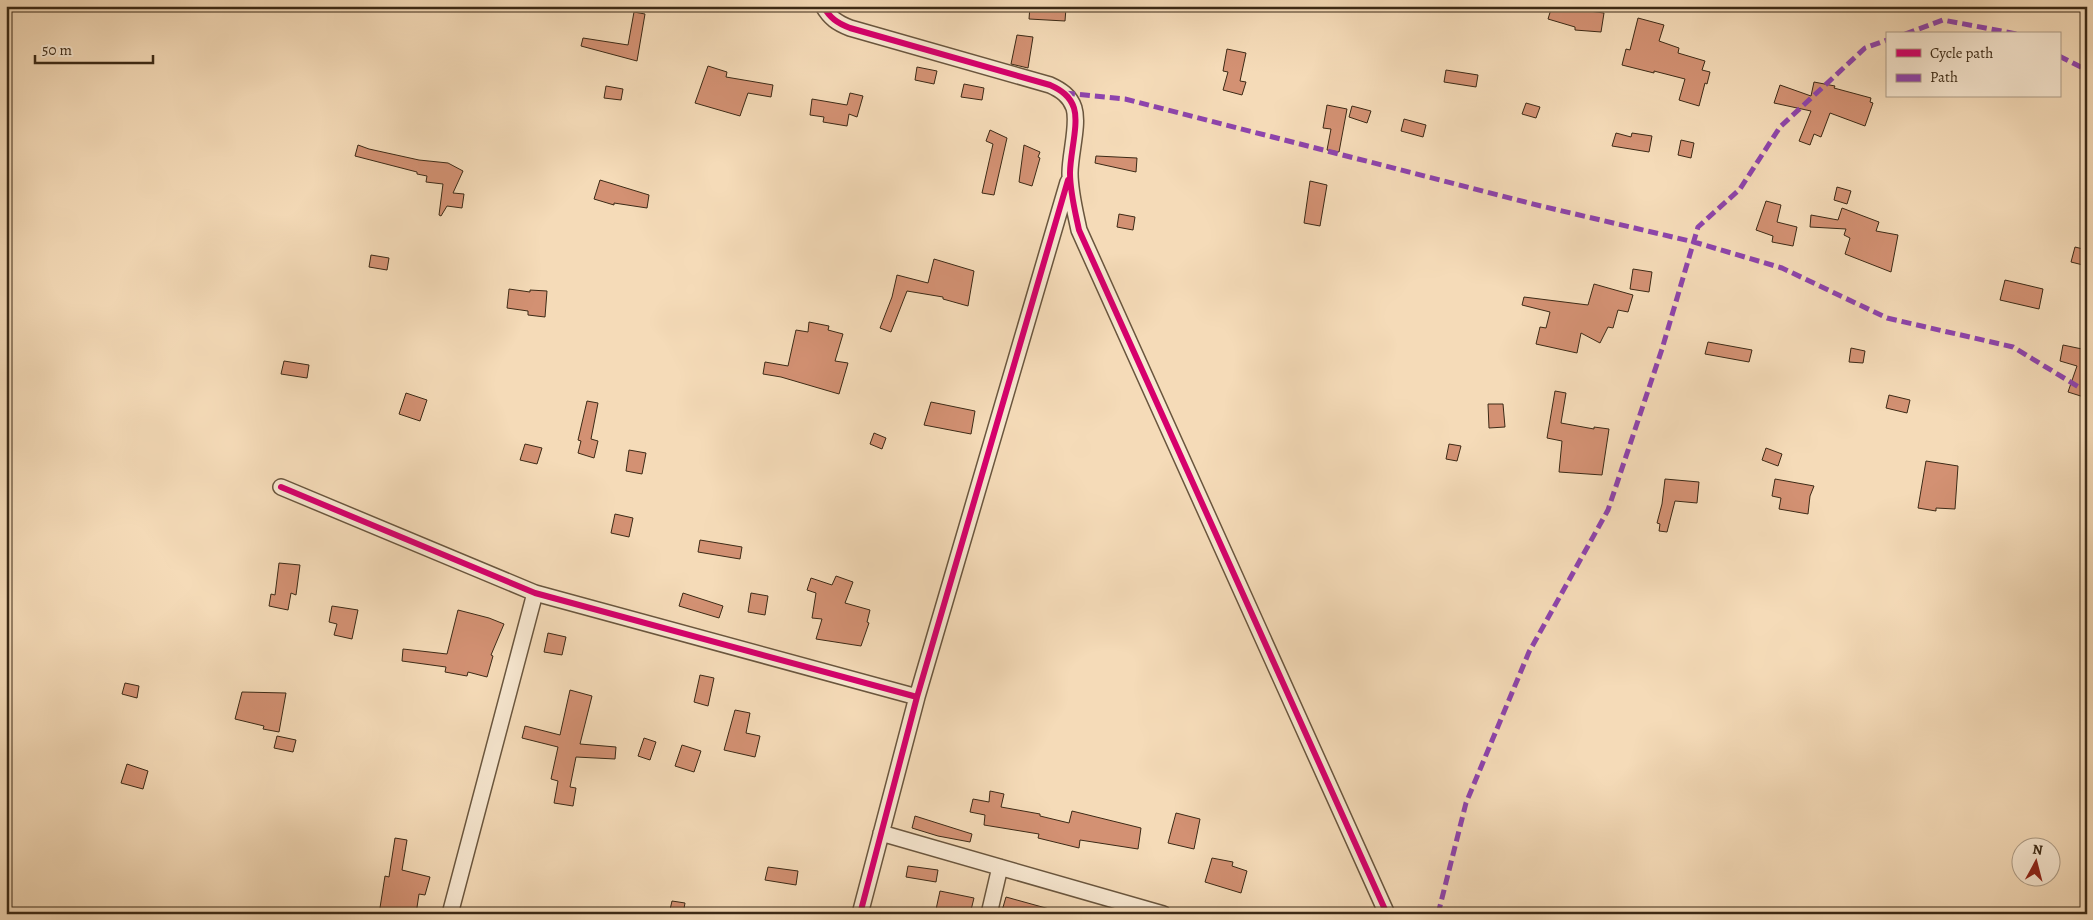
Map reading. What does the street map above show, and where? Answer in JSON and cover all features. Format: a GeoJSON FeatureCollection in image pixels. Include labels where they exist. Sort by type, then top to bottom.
{"type":"FeatureCollection","features":[{"type":"Feature","properties":{"kind":"street"},"geometry":{"type":"LineString","coordinates":[[823,6],[838,23],[850,28],[1050,85],[1065,93],[1074,107],[1076,115],[1070,174],[917,697],[860,914]]}},
{"type":"Feature","properties":{"kind":"street"},"geometry":{"type":"LineString","coordinates":[[1070,174],[1079,230],[1387,914]]}},
{"type":"Feature","properties":{"kind":"street"},"geometry":{"type":"LineString","coordinates":[[281,487],[535,593],[917,697]]}},
{"type":"Feature","properties":{"kind":"street"},"geometry":{"type":"LineString","coordinates":[[450,914],[535,593]]}},
{"type":"Feature","properties":{"kind":"street"},"geometry":{"type":"LineString","coordinates":[[881,833],[1163,914]]}},
{"type":"Feature","properties":{"kind":"street"},"geometry":{"type":"LineString","coordinates":[[989,914],[1000,867]]}},
{"type":"Feature","properties":{"kind":"building"},"geometry":{"type":"Polygon","coordinates":[[[1030,6],[1066,8],[1065,21],[1029,19],[1030,6]]]}},
{"type":"Feature","properties":{"kind":"building"},"geometry":{"type":"Polygon","coordinates":[[[1552,6],[1604,13],[1601,32],[1575,30],[1575,27],[1548,19],[1552,6]]]}},
{"type":"Feature","properties":{"kind":"building"},"geometry":{"type":"Polygon","coordinates":[[[634,12],[645,14],[637,61],[581,46],[583,38],[628,45],[634,12]]]}},
{"type":"Feature","properties":{"kind":"building"},"geometry":{"type":"Polygon","coordinates":[[[1638,18],[1664,25],[1659,41],[1679,48],[1678,53],[1705,61],[1702,70],[1710,72],[1699,106],[1679,100],[1685,79],[1622,65],[1626,49],[1630,50],[1638,18]]]}},
{"type":"Feature","properties":{"kind":"building"},"geometry":{"type":"Polygon","coordinates":[[[1017,35],[1033,37],[1028,68],[1011,64],[1017,35]]]}},
{"type":"Feature","properties":{"kind":"building"},"geometry":{"type":"Polygon","coordinates":[[[1227,49],[1246,53],[1240,81],[1246,82],[1242,95],[1223,90],[1228,72],[1223,71],[1227,49]]]}},
{"type":"Feature","properties":{"kind":"building"},"geometry":{"type":"Polygon","coordinates":[[[708,66],[727,72],[726,77],[773,85],[771,97],[748,93],[740,116],[695,103],[708,66]]]}},
{"type":"Feature","properties":{"kind":"building"},"geometry":{"type":"Polygon","coordinates":[[[917,67],[937,71],[934,84],[915,80],[917,67]]]}},
{"type":"Feature","properties":{"kind":"building"},"geometry":{"type":"Polygon","coordinates":[[[1446,70],[1478,75],[1476,87],[1444,82],[1446,70]]]}},
{"type":"Feature","properties":{"kind":"building"},"geometry":{"type":"Polygon","coordinates":[[[1814,82],[1835,86],[1834,88],[1871,98],[1870,102],[1873,103],[1865,126],[1830,113],[1821,137],[1814,134],[1810,145],[1799,141],[1811,111],[1774,103],[1780,85],[1811,96],[1814,82]]]}},
{"type":"Feature","properties":{"kind":"building"},"geometry":{"type":"Polygon","coordinates":[[[964,84],[984,88],[982,100],[961,97],[964,84]]]}},
{"type":"Feature","properties":{"kind":"building"},"geometry":{"type":"Polygon","coordinates":[[[606,86],[623,89],[621,100],[604,98],[606,86]]]}},
{"type":"Feature","properties":{"kind":"building"},"geometry":{"type":"Polygon","coordinates":[[[850,93],[863,96],[857,117],[849,114],[847,126],[823,122],[824,117],[810,115],[812,99],[847,105],[850,93]]]}},
{"type":"Feature","properties":{"kind":"building"},"geometry":{"type":"Polygon","coordinates":[[[1526,103],[1540,107],[1536,118],[1522,114],[1526,103]]]}},
{"type":"Feature","properties":{"kind":"building"},"geometry":{"type":"Polygon","coordinates":[[[1327,105],[1347,109],[1339,152],[1327,150],[1331,129],[1323,128],[1327,105]]]}},
{"type":"Feature","properties":{"kind":"building"},"geometry":{"type":"Polygon","coordinates":[[[1352,106],[1371,111],[1367,123],[1349,117],[1352,106]]]}},
{"type":"Feature","properties":{"kind":"building"},"geometry":{"type":"Polygon","coordinates":[[[1404,119],[1426,125],[1423,137],[1401,131],[1404,119]]]}},
{"type":"Feature","properties":{"kind":"building"},"geometry":{"type":"Polygon","coordinates":[[[990,130],[1007,138],[994,195],[982,193],[993,144],[986,141],[990,130]]]}},
{"type":"Feature","properties":{"kind":"building"},"geometry":{"type":"Polygon","coordinates":[[[1616,133],[1631,137],[1632,133],[1652,136],[1649,152],[1612,146],[1616,133]]]}},
{"type":"Feature","properties":{"kind":"building"},"geometry":{"type":"Polygon","coordinates":[[[1681,140],[1694,143],[1691,158],[1678,155],[1681,140]]]}},
{"type":"Feature","properties":{"kind":"building"},"geometry":{"type":"Polygon","coordinates":[[[358,145],[419,160],[448,163],[463,171],[453,193],[464,194],[462,208],[447,206],[441,216],[439,215],[443,184],[426,182],[427,176],[417,174],[417,172],[355,156],[358,145]]]}},
{"type":"Feature","properties":{"kind":"building"},"geometry":{"type":"Polygon","coordinates":[[[1024,145],[1040,152],[1032,186],[1019,182],[1024,145]]]}},
{"type":"Feature","properties":{"kind":"building"},"geometry":{"type":"Polygon","coordinates":[[[1096,156],[1137,158],[1136,172],[1095,163],[1096,156]]]}},
{"type":"Feature","properties":{"kind":"building"},"geometry":{"type":"Polygon","coordinates":[[[600,180],[649,195],[647,208],[614,203],[614,205],[594,199],[600,180]]]}},
{"type":"Feature","properties":{"kind":"building"},"geometry":{"type":"Polygon","coordinates":[[[1310,181],[1327,185],[1320,226],[1304,223],[1310,181]]]}},
{"type":"Feature","properties":{"kind":"building"},"geometry":{"type":"Polygon","coordinates":[[[1837,187],[1851,191],[1847,204],[1834,200],[1837,187]]]}},
{"type":"Feature","properties":{"kind":"building"},"geometry":{"type":"Polygon","coordinates":[[[1766,201],[1781,205],[1777,222],[1797,227],[1793,246],[1772,242],[1773,236],[1756,230],[1766,201]]]}},
{"type":"Feature","properties":{"kind":"building"},"geometry":{"type":"Polygon","coordinates":[[[1842,208],[1879,222],[1876,231],[1898,235],[1891,272],[1845,254],[1850,238],[1844,235],[1846,229],[1810,227],[1811,215],[1838,220],[1842,208]]]}},
{"type":"Feature","properties":{"kind":"building"},"geometry":{"type":"Polygon","coordinates":[[[1119,214],[1135,217],[1133,230],[1117,227],[1119,214]]]}},
{"type":"Feature","properties":{"kind":"building"},"geometry":{"type":"Polygon","coordinates":[[[2075,247],[2087,250],[2087,266],[2071,262],[2075,247]]]}},
{"type":"Feature","properties":{"kind":"building"},"geometry":{"type":"Polygon","coordinates":[[[371,255],[389,258],[387,270],[369,267],[371,255]]]}},
{"type":"Feature","properties":{"kind":"building"},"geometry":{"type":"Polygon","coordinates":[[[934,259],[974,271],[968,306],[943,299],[943,297],[907,291],[891,332],[880,328],[892,297],[897,275],[928,283],[934,259]]]}},
{"type":"Feature","properties":{"kind":"building"},"geometry":{"type":"Polygon","coordinates":[[[1633,269],[1652,272],[1649,292],[1630,289],[1633,269]]]}},
{"type":"Feature","properties":{"kind":"building"},"geometry":{"type":"Polygon","coordinates":[[[2005,280],[2043,289],[2039,309],[2000,300],[2005,280]]]}},
{"type":"Feature","properties":{"kind":"building"},"geometry":{"type":"Polygon","coordinates":[[[1594,284],[1633,295],[1628,312],[1618,310],[1613,328],[1608,327],[1600,343],[1581,333],[1577,353],[1536,344],[1540,327],[1546,328],[1550,312],[1522,305],[1524,297],[1588,305],[1594,284]]]}},
{"type":"Feature","properties":{"kind":"building"},"geometry":{"type":"Polygon","coordinates":[[[509,289],[530,292],[530,290],[547,291],[545,317],[528,315],[528,311],[507,308],[509,289]]]}},
{"type":"Feature","properties":{"kind":"building"},"geometry":{"type":"Polygon","coordinates":[[[809,322],[829,326],[828,330],[843,334],[835,361],[848,363],[839,394],[781,377],[763,374],[765,362],[788,366],[796,330],[808,332],[809,322]]]}},
{"type":"Feature","properties":{"kind":"building"},"geometry":{"type":"Polygon","coordinates":[[[1708,342],[1752,350],[1749,362],[1705,354],[1708,342]]]}},
{"type":"Feature","properties":{"kind":"building"},"geometry":{"type":"Polygon","coordinates":[[[2084,343],[2087,344],[2087,398],[2068,392],[2077,366],[2060,361],[2063,345],[2082,349],[2084,343]]]}},
{"type":"Feature","properties":{"kind":"building"},"geometry":{"type":"Polygon","coordinates":[[[1851,348],[1865,351],[1863,363],[1849,362],[1851,348]]]}},
{"type":"Feature","properties":{"kind":"building"},"geometry":{"type":"Polygon","coordinates":[[[284,361],[309,365],[307,378],[281,374],[284,361]]]}},
{"type":"Feature","properties":{"kind":"building"},"geometry":{"type":"Polygon","coordinates":[[[1555,391],[1566,393],[1561,423],[1594,429],[1594,427],[1609,429],[1602,475],[1559,472],[1562,441],[1547,438],[1555,391]]]}},
{"type":"Feature","properties":{"kind":"building"},"geometry":{"type":"Polygon","coordinates":[[[406,393],[427,400],[420,421],[399,414],[406,393]]]}},
{"type":"Feature","properties":{"kind":"building"},"geometry":{"type":"Polygon","coordinates":[[[1889,395],[1910,400],[1907,413],[1886,408],[1889,395]]]}},
{"type":"Feature","properties":{"kind":"building"},"geometry":{"type":"Polygon","coordinates":[[[587,401],[598,403],[591,439],[598,441],[594,458],[578,453],[581,441],[578,440],[587,401]]]}},
{"type":"Feature","properties":{"kind":"building"},"geometry":{"type":"Polygon","coordinates":[[[931,402],[975,411],[971,434],[924,425],[931,402]]]}},
{"type":"Feature","properties":{"kind":"building"},"geometry":{"type":"Polygon","coordinates":[[[1488,404],[1503,404],[1505,427],[1489,428],[1488,404]]]}},
{"type":"Feature","properties":{"kind":"building"},"geometry":{"type":"Polygon","coordinates":[[[874,433],[886,438],[882,449],[870,444],[874,433]]]}},
{"type":"Feature","properties":{"kind":"building"},"geometry":{"type":"Polygon","coordinates":[[[525,444],[542,448],[537,464],[520,460],[525,444]]]}},
{"type":"Feature","properties":{"kind":"building"},"geometry":{"type":"Polygon","coordinates":[[[1449,444],[1461,446],[1457,461],[1446,459],[1449,444]]]}},
{"type":"Feature","properties":{"kind":"building"},"geometry":{"type":"Polygon","coordinates":[[[1766,448],[1782,454],[1778,466],[1762,460],[1766,448]]]}},
{"type":"Feature","properties":{"kind":"building"},"geometry":{"type":"Polygon","coordinates":[[[629,450],[646,453],[642,474],[626,471],[629,450]]]}},
{"type":"Feature","properties":{"kind":"building"},"geometry":{"type":"Polygon","coordinates":[[[1926,461],[1958,466],[1955,509],[1936,508],[1936,511],[1918,508],[1926,461]]]}},
{"type":"Feature","properties":{"kind":"building"},"geometry":{"type":"Polygon","coordinates":[[[1665,479],[1699,482],[1697,503],[1675,501],[1667,532],[1659,531],[1660,524],[1657,523],[1662,504],[1665,479]]]}},
{"type":"Feature","properties":{"kind":"building"},"geometry":{"type":"Polygon","coordinates":[[[1775,479],[1814,486],[1810,496],[1808,514],[1779,509],[1781,498],[1772,496],[1775,479]]]}},
{"type":"Feature","properties":{"kind":"building"},"geometry":{"type":"Polygon","coordinates":[[[615,514],[633,518],[629,537],[611,533],[615,514]]]}},
{"type":"Feature","properties":{"kind":"building"},"geometry":{"type":"Polygon","coordinates":[[[700,540],[742,547],[740,559],[698,552],[700,540]]]}},
{"type":"Feature","properties":{"kind":"building"},"geometry":{"type":"Polygon","coordinates":[[[279,563],[300,565],[296,595],[291,593],[288,610],[269,606],[271,594],[275,595],[279,563]]]}},
{"type":"Feature","properties":{"kind":"building"},"geometry":{"type":"Polygon","coordinates":[[[836,576],[853,582],[845,603],[870,610],[867,622],[869,623],[861,646],[816,639],[822,619],[812,618],[816,593],[807,590],[811,578],[832,585],[836,576]]]}},
{"type":"Feature","properties":{"kind":"building"},"geometry":{"type":"Polygon","coordinates":[[[683,593],[723,606],[719,618],[679,606],[683,593]]]}},
{"type":"Feature","properties":{"kind":"building"},"geometry":{"type":"Polygon","coordinates":[[[751,593],[768,596],[765,615],[748,612],[751,593]]]}},
{"type":"Feature","properties":{"kind":"building"},"geometry":{"type":"Polygon","coordinates":[[[332,606],[358,610],[352,639],[334,635],[337,624],[329,622],[332,606]]]}},
{"type":"Feature","properties":{"kind":"building"},"geometry":{"type":"Polygon","coordinates":[[[458,610],[504,624],[491,655],[493,656],[487,677],[468,672],[467,676],[445,672],[446,667],[402,661],[403,649],[447,654],[458,610]]]}},
{"type":"Feature","properties":{"kind":"building"},"geometry":{"type":"Polygon","coordinates":[[[548,633],[566,637],[562,655],[544,652],[548,633]]]}},
{"type":"Feature","properties":{"kind":"building"},"geometry":{"type":"Polygon","coordinates":[[[700,675],[714,678],[708,706],[694,702],[700,675]]]}},
{"type":"Feature","properties":{"kind":"building"},"geometry":{"type":"Polygon","coordinates":[[[125,683],[139,686],[137,698],[122,694],[125,683]]]}},
{"type":"Feature","properties":{"kind":"building"},"geometry":{"type":"Polygon","coordinates":[[[570,690],[592,696],[580,744],[616,747],[615,759],[576,757],[570,787],[576,788],[573,806],[554,803],[558,781],[551,779],[558,747],[522,738],[525,726],[560,735],[570,690]]]}},
{"type":"Feature","properties":{"kind":"building"},"geometry":{"type":"Polygon","coordinates":[[[242,692],[286,693],[279,732],[263,729],[264,726],[235,719],[242,692]]]}},
{"type":"Feature","properties":{"kind":"building"},"geometry":{"type":"Polygon","coordinates":[[[735,710],[750,713],[746,733],[760,736],[755,757],[724,750],[735,710]]]}},
{"type":"Feature","properties":{"kind":"building"},"geometry":{"type":"Polygon","coordinates":[[[277,736],[296,740],[293,752],[274,748],[277,736]]]}},
{"type":"Feature","properties":{"kind":"building"},"geometry":{"type":"Polygon","coordinates":[[[644,738],[656,742],[650,760],[638,756],[644,738]]]}},
{"type":"Feature","properties":{"kind":"building"},"geometry":{"type":"Polygon","coordinates":[[[682,745],[701,751],[694,772],[675,766],[682,745]]]}},
{"type":"Feature","properties":{"kind":"building"},"geometry":{"type":"Polygon","coordinates":[[[127,764],[148,771],[143,789],[121,783],[127,764]]]}},
{"type":"Feature","properties":{"kind":"building"},"geometry":{"type":"Polygon","coordinates":[[[990,791],[1004,794],[1001,807],[1040,814],[1040,816],[1069,823],[1072,811],[1141,828],[1138,849],[1080,840],[1079,848],[1038,838],[1039,834],[984,825],[985,815],[970,812],[973,799],[989,802],[990,791]]]}},
{"type":"Feature","properties":{"kind":"building"},"geometry":{"type":"Polygon","coordinates":[[[1176,813],[1200,819],[1194,849],[1168,843],[1176,813]]]}},
{"type":"Feature","properties":{"kind":"building"},"geometry":{"type":"Polygon","coordinates":[[[915,816],[972,834],[970,842],[938,836],[912,828],[915,816]]]}},
{"type":"Feature","properties":{"kind":"building"},"geometry":{"type":"Polygon","coordinates":[[[395,838],[407,840],[402,870],[430,877],[425,895],[419,894],[416,914],[379,914],[385,876],[389,877],[395,838]]]}},
{"type":"Feature","properties":{"kind":"building"},"geometry":{"type":"Polygon","coordinates":[[[1212,858],[1233,862],[1232,866],[1247,871],[1241,893],[1205,882],[1212,858]]]}},
{"type":"Feature","properties":{"kind":"building"},"geometry":{"type":"Polygon","coordinates":[[[908,866],[938,870],[936,882],[906,877],[908,866]]]}},
{"type":"Feature","properties":{"kind":"building"},"geometry":{"type":"Polygon","coordinates":[[[768,867],[798,871],[796,885],[765,880],[768,867]]]}},
{"type":"Feature","properties":{"kind":"building"},"geometry":{"type":"Polygon","coordinates":[[[940,891],[974,898],[970,914],[935,914],[940,891]]]}},
{"type":"Feature","properties":{"kind":"building"},"geometry":{"type":"Polygon","coordinates":[[[1006,897],[1053,910],[1053,914],[1001,914],[1006,897]]]}},
{"type":"Feature","properties":{"kind":"building"},"geometry":{"type":"Polygon","coordinates":[[[672,901],[685,903],[683,914],[669,914],[672,901]]]}},
{"type":"Feature","properties":{"kind":"marked path"},"geometry":{"type":"LineString","coordinates":[[1910,32],[1943,20],[2006,32]]}},
{"type":"Feature","properties":{"kind":"marked path"},"geometry":{"type":"LineString","coordinates":[[1438,914],[1466,803],[1529,652],[1608,510],[1662,349],[1698,227],[1740,189],[1780,127],[1865,48],[1886,40]]}},
{"type":"Feature","properties":{"kind":"marked path"},"geometry":{"type":"LineString","coordinates":[[2060,56],[2087,70]]}},
{"type":"Feature","properties":{"kind":"marked path"},"geometry":{"type":"LineString","coordinates":[[1065,93],[1125,99],[1541,206],[1694,242],[1782,268],[1887,318],[2013,347],[2087,392]]}},
{"type":"Feature","properties":{"kind":"cycle path"},"geometry":{"type":"LineString","coordinates":[[823,6],[834,20],[850,28],[1050,85],[1061,91],[1070,100],[1075,115],[1070,180],[1079,230],[1387,914]]}},
{"type":"Feature","properties":{"kind":"cycle path"},"geometry":{"type":"LineString","coordinates":[[860,914],[917,697],[1068,180]]}},
{"type":"Feature","properties":{"kind":"cycle path"},"geometry":{"type":"LineString","coordinates":[[281,487],[535,593],[917,697]]}}]}
